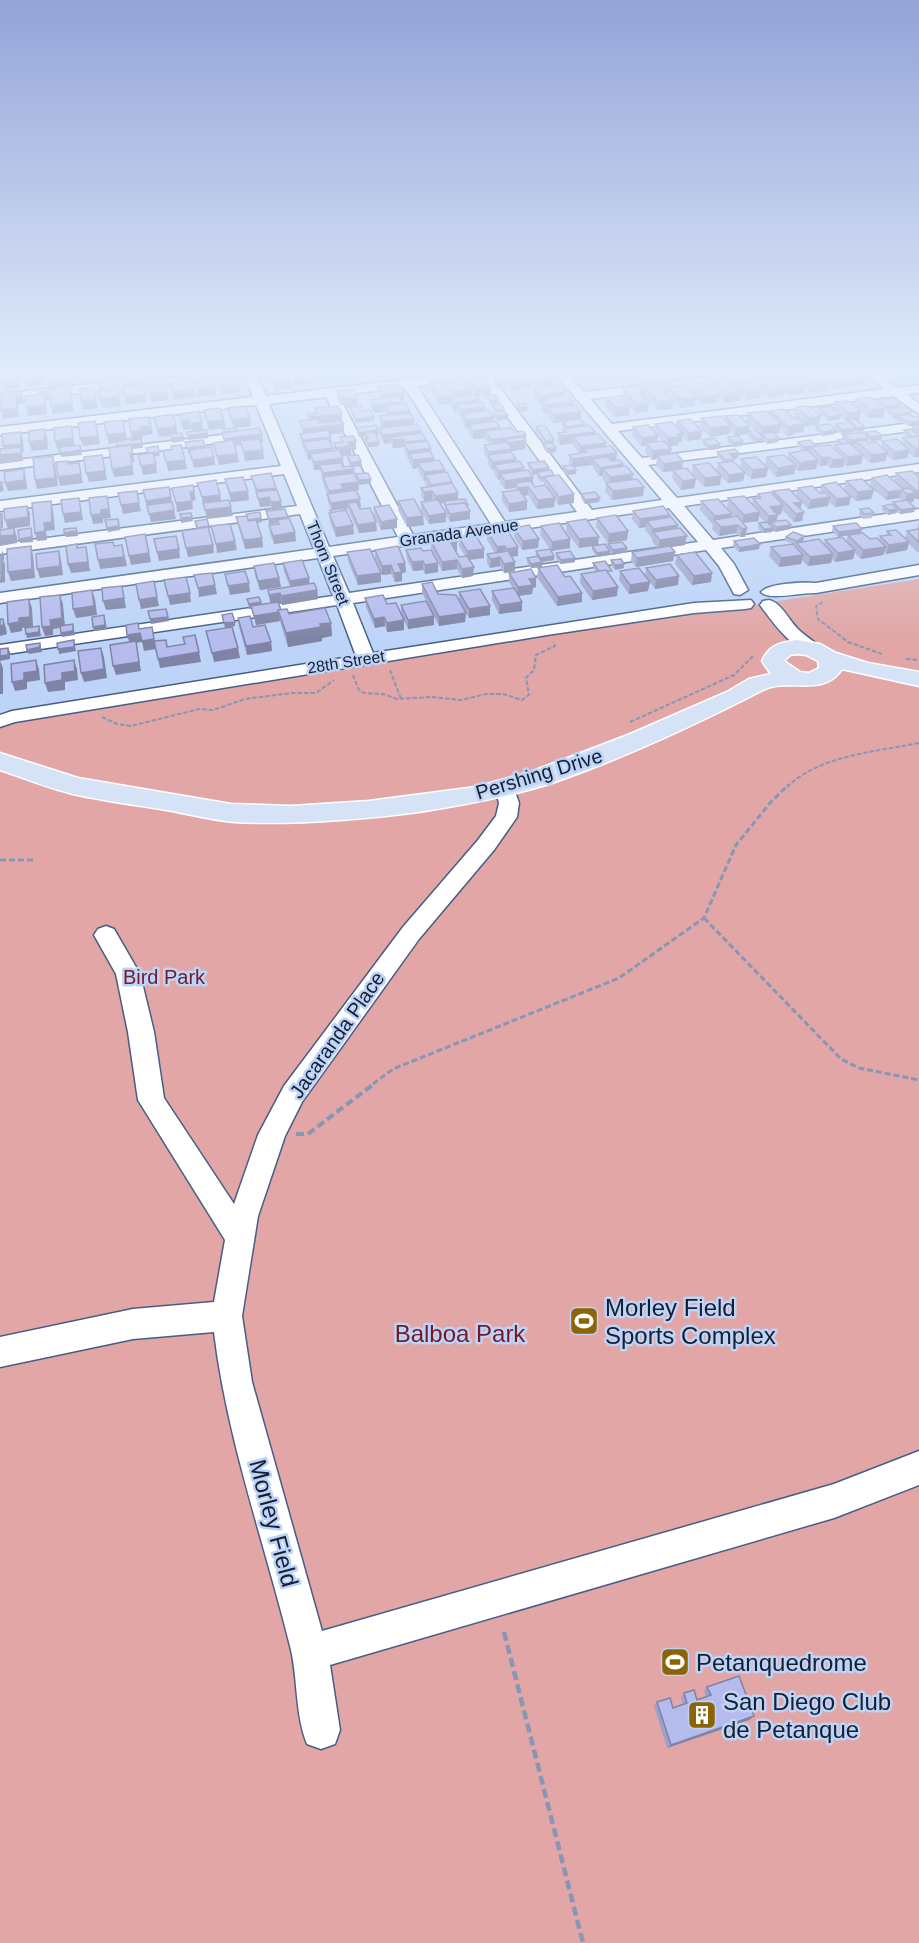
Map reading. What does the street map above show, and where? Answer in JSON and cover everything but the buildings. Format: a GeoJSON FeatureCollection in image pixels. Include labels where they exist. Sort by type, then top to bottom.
{"type":"FeatureCollection","features":[{"type":"Feature","properties":{"kind":"main road"},"geometry":{"type":"LineString","coordinates":[[823,660],[822,677],[806,680],[781,655],[798,647],[823,660],[872,677],[919,686]]}},
{"type":"Feature","properties":{"kind":"main road","name":"Pershing Drive"},"geometry":{"type":"LineString","coordinates":[[202,807],[297,808],[344,805],[459,787],[535,768],[732,687],[781,655]]}},
{"type":"Feature","properties":{"kind":"main road","name":"Pershing Drive"},"geometry":{"type":"LineString","coordinates":[[0,761],[74,786],[231,813],[320,814],[434,802],[505,788],[585,762],[735,697],[757,684],[781,655]]}},
{"type":"Feature","properties":{"kind":"main road"},"geometry":{"type":"LineString","coordinates":[[823,660],[919,679]]}},
{"type":"Feature","properties":{"kind":"main road"},"geometry":{"type":"LineString","coordinates":[[505,788],[512,780],[580,758],[626,738],[635,725]]}},
{"type":"Feature","properties":{"kind":"street"},"geometry":{"type":"LineString","coordinates":[[0,466],[53,460]]}},
{"type":"Feature","properties":{"kind":"street","name":"Thorn Street"},"geometry":{"type":"LineString","coordinates":[[285,460],[366,658]]}},
{"type":"Feature","properties":{"kind":"street"},"geometry":{"type":"LineString","coordinates":[[366,460],[408,540]]}},
{"type":"Feature","properties":{"kind":"street"},"geometry":{"type":"LineString","coordinates":[[458,460],[501,527]]}},
{"type":"Feature","properties":{"kind":"street"},"geometry":{"type":"LineString","coordinates":[[547,460],[587,514]]}},
{"type":"Feature","properties":{"kind":"street"},"geometry":{"type":"LineString","coordinates":[[636,460],[755,598],[823,660]]}},
{"type":"Feature","properties":{"kind":"street"},"geometry":{"type":"LineString","coordinates":[[638,462],[656,460]]}},
{"type":"Feature","properties":{"kind":"street","name":"Granada Avenue"},"geometry":{"type":"LineString","coordinates":[[0,598],[919,468]]}},
{"type":"Feature","properties":{"kind":"street"},"geometry":{"type":"LineString","coordinates":[[0,506],[289,469]]}},
{"type":"Feature","properties":{"kind":"street"},"geometry":{"type":"LineString","coordinates":[[0,549],[306,509]]}},
{"type":"Feature","properties":{"kind":"street"},"geometry":{"type":"LineString","coordinates":[[0,650],[344,601],[919,514]]}},
{"type":"Feature","properties":{"kind":"street","name":"28th Street"},"geometry":{"type":"LineString","coordinates":[[0,721],[12,717],[366,658],[755,598],[809,592],[820,595],[919,570]]}},
{"type":"Feature","properties":{"kind":"street"},"geometry":{"type":"LineString","coordinates":[[755,598],[781,655]]}},
{"type":"Feature","properties":{"kind":"street","name":"Jacaranda Place"},"geometry":{"type":"LineString","coordinates":[[227,1316],[244,1215],[272,1135],[293,1094],[411,933],[486,845],[506,817],[508,803],[505,788]]}},
{"type":"Feature","properties":{"kind":"street"},"geometry":{"type":"LineString","coordinates":[[106,935],[128,974],[141,1032],[151,1100],[240,1238]]}},
{"type":"Feature","properties":{"kind":"street"},"geometry":{"type":"LineString","coordinates":[[0,1352],[133,1324],[227,1316]]}},
{"type":"Feature","properties":{"kind":"street","name":"Morley Field"},"geometry":{"type":"LineString","coordinates":[[227,1316],[236,1382],[310,1653],[321,1730]]}},
{"type":"Feature","properties":{"kind":"street"},"geometry":{"type":"LineString","coordinates":[[310,1653],[834,1501],[919,1468]]}},
{"type":"Feature","properties":{"kind":"path"},"geometry":{"type":"LineString","coordinates":[[820,595],[816,606],[818,619],[848,642],[889,657]]}},
{"type":"Feature","properties":{"kind":"path"},"geometry":{"type":"LineString","coordinates":[[351,670],[360,690],[364,693],[383,694],[401,699],[431,697],[461,700],[486,694],[503,694],[522,700],[529,695],[526,678],[534,670],[536,656],[555,646],[547,630]]}},
{"type":"Feature","properties":{"kind":"path"},"geometry":{"type":"LineString","coordinates":[[635,725],[734,675],[750,662],[765,638],[781,655]]}},
{"type":"Feature","properties":{"kind":"path"},"geometry":{"type":"LineString","coordinates":[[384,656],[401,699]]}},
{"type":"Feature","properties":{"kind":"path"},"geometry":{"type":"LineString","coordinates":[[899,658],[919,660]]}},
{"type":"Feature","properties":{"kind":"path"},"geometry":{"type":"LineString","coordinates":[[100,713],[109,721],[131,726],[199,709],[213,710],[246,699],[292,693],[316,693],[340,676]]}},
{"type":"Feature","properties":{"kind":"path"},"geometry":{"type":"LineString","coordinates":[[272,1135],[308,1134],[393,1069],[619,978],[705,918],[736,845],[770,803],[800,774],[829,762],[919,743]]}},
{"type":"Feature","properties":{"kind":"path"},"geometry":{"type":"LineString","coordinates":[[0,860],[34,860]]}},
{"type":"Feature","properties":{"kind":"path"},"geometry":{"type":"LineString","coordinates":[[705,918],[841,1059],[859,1068],[919,1080]]}},
{"type":"Feature","properties":{"kind":"path"},"geometry":{"type":"LineString","coordinates":[[504,1632],[583,1943]]}},
{"type":"Feature","properties":{"kind":"green space","name":"Balboa Park"},"geometry":{"type":"Polygon","coordinates":[[[919,579],[919,1943],[0,1943],[0,723],[751,602],[753,605],[919,579]]]}},
{"type":"Feature","properties":{"kind":"place","name":"Morley Field Sports Complex"},"geometry":{"type":"Point","coordinates":[584,1321]}},
{"type":"Feature","properties":{"kind":"place","name":"Petanquedrome"},"geometry":{"type":"Point","coordinates":[675,1662]}},
{"type":"Feature","properties":{"kind":"place","name":"San Diego Club de Petanque"},"geometry":{"type":"Point","coordinates":[702,1715]}},
{"type":"Feature","properties":{"kind":"park label","name":"Bird Park"},"geometry":{"type":"Point","coordinates":[164,977]}}]}
